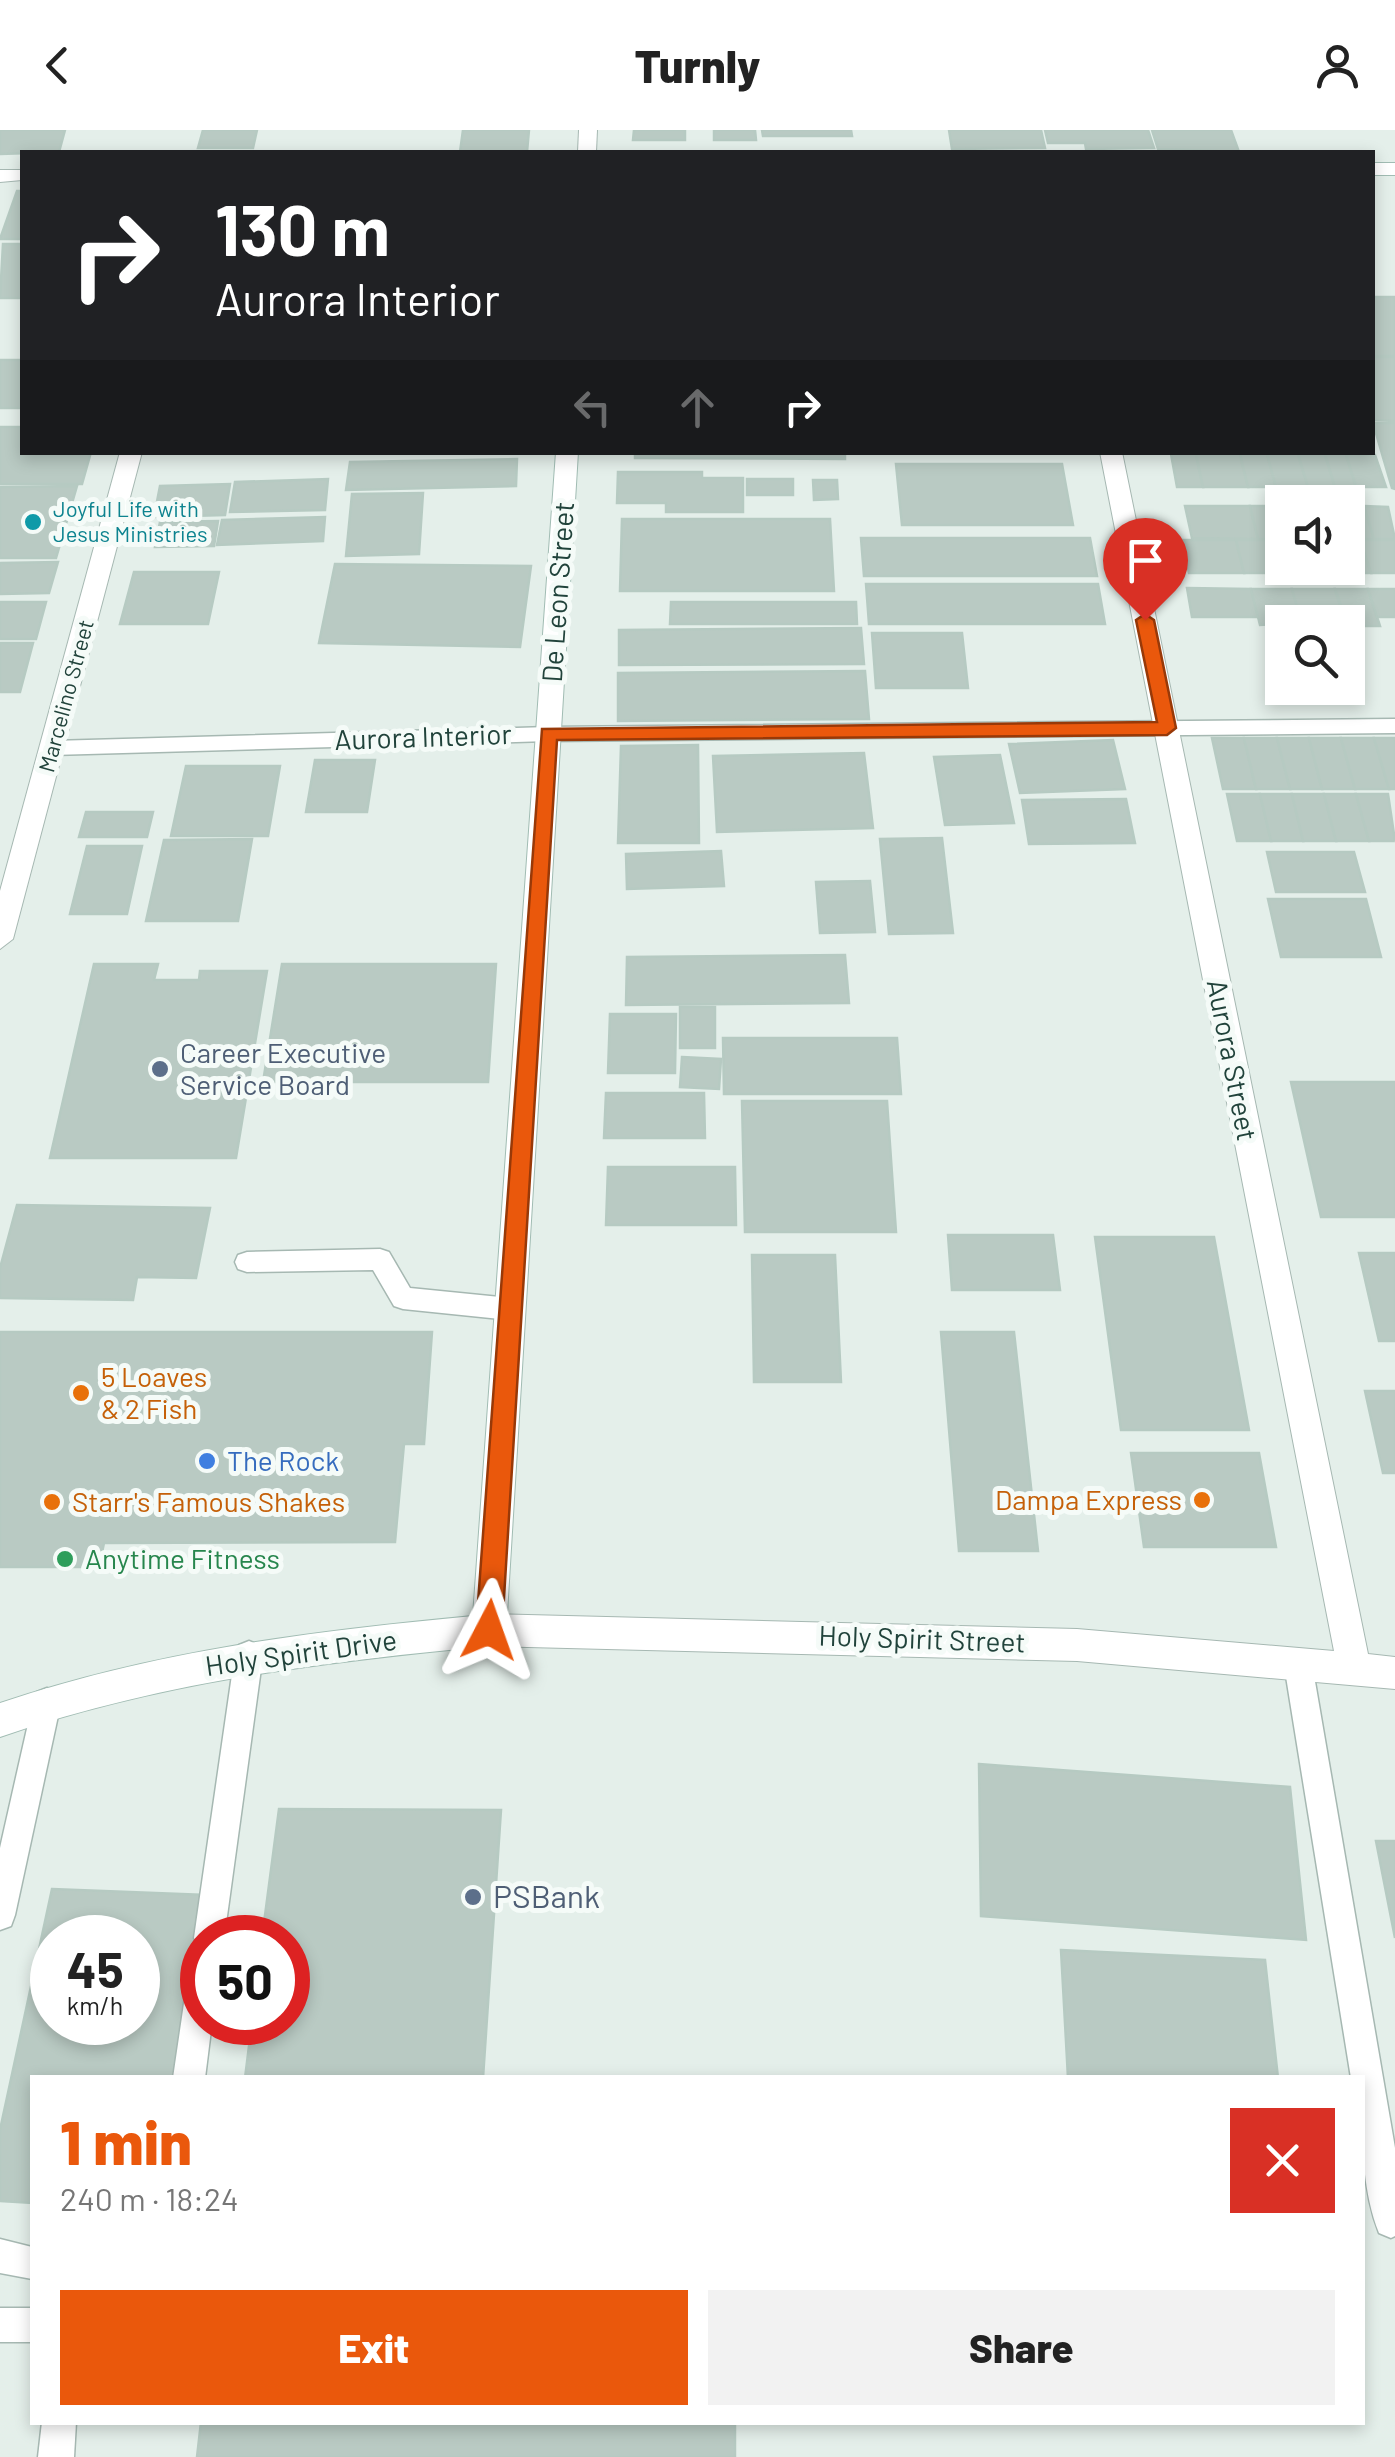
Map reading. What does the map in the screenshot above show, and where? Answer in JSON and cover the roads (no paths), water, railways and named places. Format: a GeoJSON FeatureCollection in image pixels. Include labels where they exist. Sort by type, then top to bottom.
{"type":"FeatureCollection","features":[{"type":"Feature","properties":{"kind":"street","name":"Marcelino Street"},"geometry":{"type":"LineString","coordinates":[[0,939],[130,455]]}},
{"type":"Feature","properties":{"kind":"street","name":"De Leon Street"},"geometry":{"type":"LineString","coordinates":[[489,1630],[567,455]]}},
{"type":"Feature","properties":{"kind":"street","name":"Aurora Street"},"geometry":{"type":"LineString","coordinates":[[1111,455],[1354,1668]]}},
{"type":"Feature","properties":{"kind":"street","name":"Holy Spirit Street"},"geometry":{"type":"LineString","coordinates":[[489,1630],[1057,1644],[1395,1673]]}},
{"type":"Feature","properties":{"kind":"street","name":"Holy Spirit Drive"},"geometry":{"type":"LineString","coordinates":[[0,1720],[48,1702],[249,1654],[489,1630]]}},
{"type":"Feature","properties":{"kind":"lane","name":"Aurora Interior"},"geometry":{"type":"LineString","coordinates":[[52,748],[548,734],[1395,726]]}},
{"type":"Feature","properties":{"kind":"lane"},"geometry":{"type":"LineString","coordinates":[[247,1262],[380,1260],[403,1298],[510,1309]]}},
{"type":"Feature","properties":{"kind":"lane"},"geometry":{"type":"LineString","coordinates":[[212,1915],[249,1654]]}},
{"type":"Feature","properties":{"kind":"lane"},"geometry":{"type":"LineString","coordinates":[[1298,1664],[1390,2220]]}},
{"type":"Feature","properties":{"kind":"lane"},"geometry":{"type":"LineString","coordinates":[[0,1915],[48,1702]]}},
{"type":"Feature","properties":{"kind":"lane"},"geometry":{"type":"LineString","coordinates":[[189,2075],[194,2045]]}},
{"type":"Feature","properties":{"kind":"lane"},"geometry":{"type":"LineString","coordinates":[[0,2256],[30,2263]]}},
{"type":"Feature","properties":{"kind":"lane"},"geometry":{"type":"LineString","coordinates":[[0,2325],[30,2325]]}},
{"type":"Feature","properties":{"kind":"lane"},"geometry":{"type":"LineString","coordinates":[[56,2457],[60,2425]]}},
{"type":"Feature","properties":{"kind":"place","name":"Joyful Life with Jesus Ministries"},"geometry":{"type":"Point","coordinates":[33,522]}},
{"type":"Feature","properties":{"kind":"place","name":"Career Executive Service Board"},"geometry":{"type":"Point","coordinates":[160,1069]}},
{"type":"Feature","properties":{"kind":"place","name":"5 Loaves & 2 Fish"},"geometry":{"type":"Point","coordinates":[81,1393]}},
{"type":"Feature","properties":{"kind":"place","name":"The Rock"},"geometry":{"type":"Point","coordinates":[207,1461]}},
{"type":"Feature","properties":{"kind":"place","name":"Dampa Express"},"geometry":{"type":"Point","coordinates":[1202,1500]}},
{"type":"Feature","properties":{"kind":"place","name":"Starr's Famous Shakes"},"geometry":{"type":"Point","coordinates":[52,1502]}},
{"type":"Feature","properties":{"kind":"place","name":"Anytime Fitness"},"geometry":{"type":"Point","coordinates":[65,1559]}},
{"type":"Feature","properties":{"kind":"place","name":"PSBank"},"geometry":{"type":"Point","coordinates":[473,1897]}}]}
